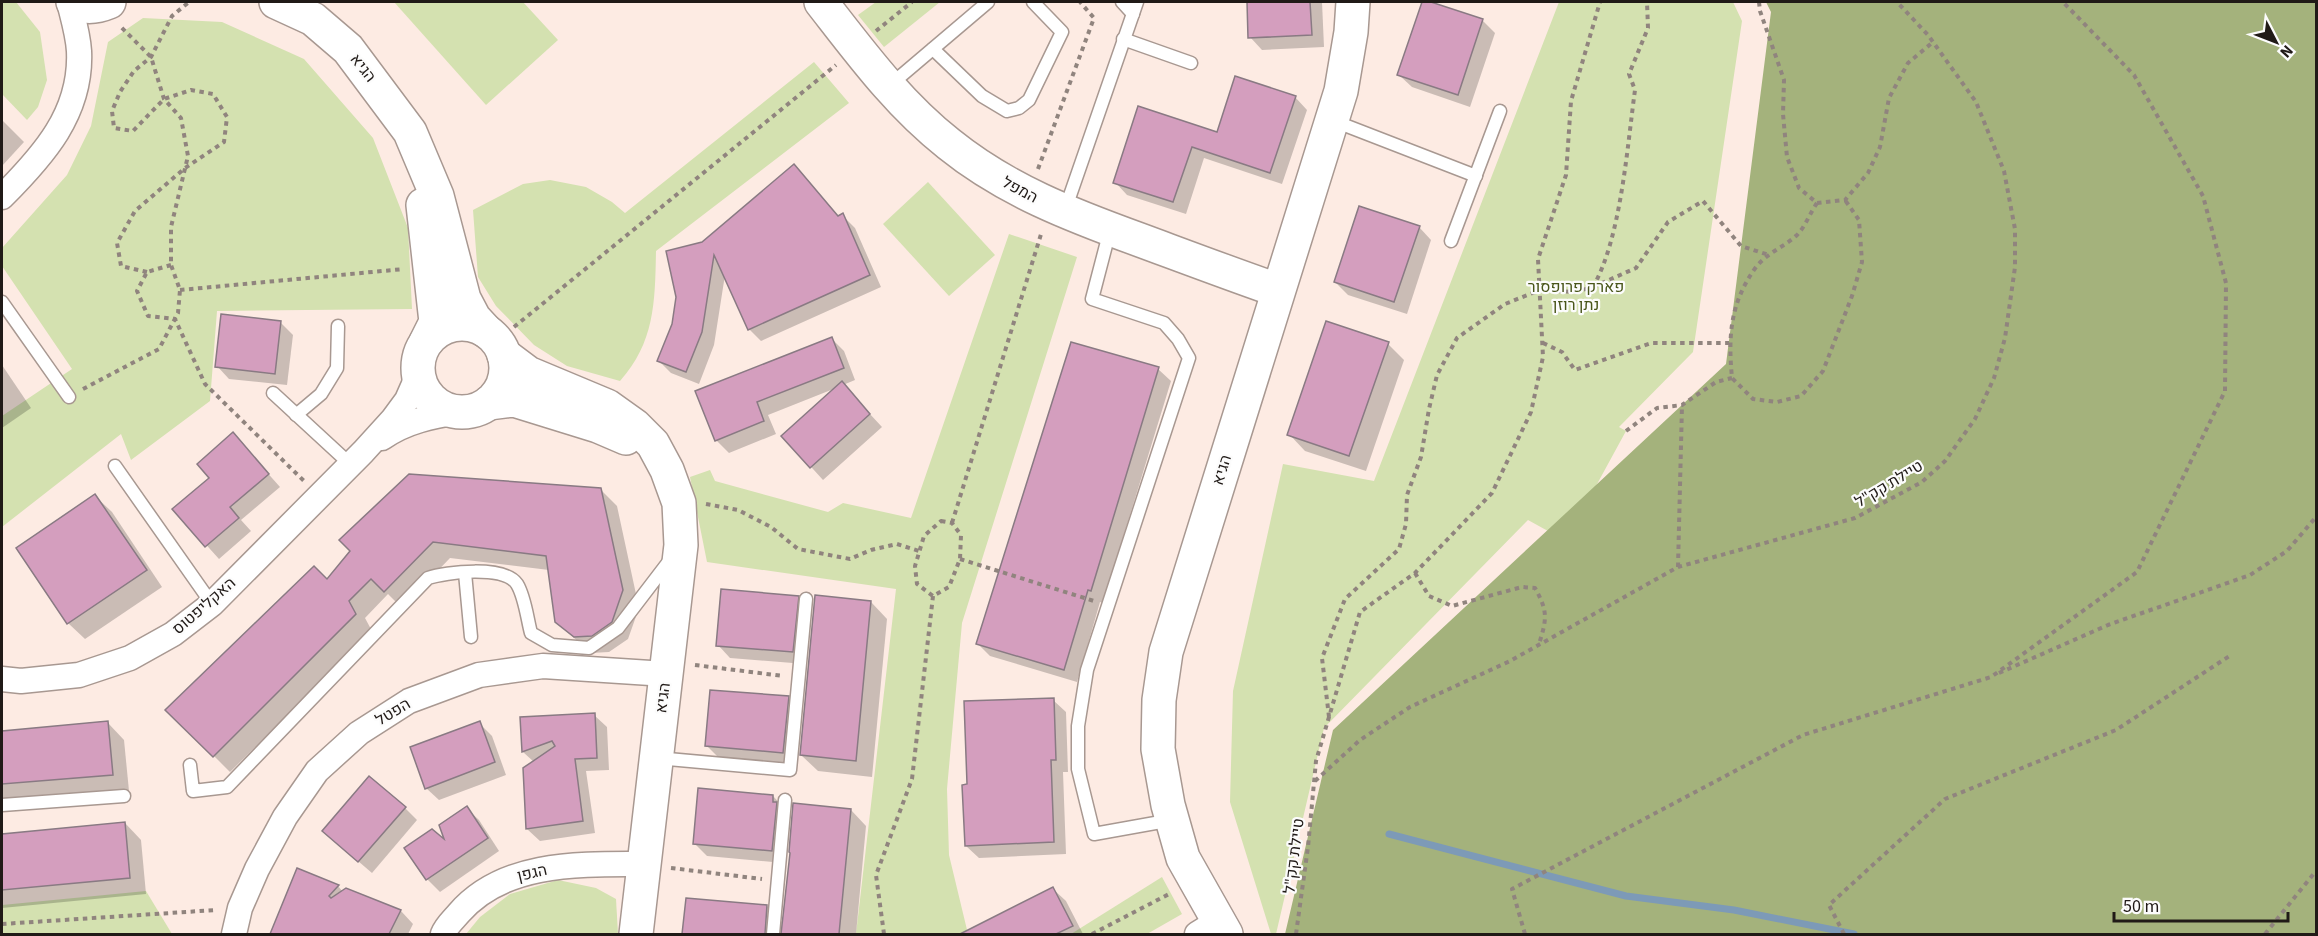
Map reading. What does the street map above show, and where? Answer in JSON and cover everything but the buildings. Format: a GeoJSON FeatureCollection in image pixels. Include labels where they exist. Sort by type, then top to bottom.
{"type":"FeatureCollection","features":[{"type":"Feature","properties":{"kind":"street","name":"הגיא"},"geometry":{"type":"LineString","coordinates":[[276,2],[312,20],[348,49],[410,132],[437,196],[464,299],[474,318],[495,342],[528,373],[608,406],[635,426],[653,444],[664,464],[679,503],[681,545],[636,934]]}},
{"type":"Feature","properties":{"kind":"street","name":"המפל"},"geometry":{"type":"LineString","coordinates":[[821,2],[889,86],[926,124],[948,144],[997,178],[1048,204],[1110,229],[1277,290]]}},
{"type":"Feature","properties":{"kind":"street","name":"הגיא"},"geometry":{"type":"LineString","coordinates":[[1214,930],[1196,881],[1182,858],[1158,749],[1159,700],[1166,652],[1331,120],[1347,62],[1353,2]]}},
{"type":"Feature","properties":{"kind":"street"},"geometry":{"type":"LineString","coordinates":[[2,197],[35,164],[57,136],[74,100],[79,51],[88,3]]}},
{"type":"Feature","properties":{"kind":"street","name":"הגיא"},"geometry":{"type":"LineString","coordinates":[[422,161],[423,206],[436,322],[426,342]]}},
{"type":"Feature","properties":{"kind":"street"},"geometry":{"type":"LineString","coordinates":[[475,408],[498,393],[504,381],[506,368],[495,342],[473,326],[460,324],[447,327],[426,342],[421,352],[418,375],[428,397],[443,408],[475,408],[514,400],[598,426],[629,439],[664,464]]}},
{"type":"Feature","properties":{"kind":"street","name":"האקליפטוס"},"geometry":{"type":"LineString","coordinates":[[2,679],[21,681],[79,675],[130,658],[173,634],[212,604],[357,458],[402,406],[418,375]]}},
{"type":"Feature","properties":{"kind":"street","name":"האקליפטוס"},"geometry":{"type":"LineString","coordinates":[[357,458],[390,432],[424,418],[475,408]]}},
{"type":"Feature","properties":{"kind":"street","name":"הפטל"},"geometry":{"type":"LineString","coordinates":[[234,934],[240,909],[257,869],[285,817],[317,771],[359,733],[409,701],[479,675],[543,666],[667,668]]}},
{"type":"Feature","properties":{"kind":"street","name":"הגפן"},"geometry":{"type":"LineString","coordinates":[[443,934],[469,901],[500,881],[536,871],[586,864],[644,864]]}},
{"type":"Feature","properties":{"kind":"lane"},"geometry":{"type":"LineString","coordinates":[[889,86],[988,2]]}},
{"type":"Feature","properties":{"kind":"lane"},"geometry":{"type":"LineString","coordinates":[[933,49],[982,96],[1007,111],[1019,108],[1029,100],[1062,32],[1033,2]]}},
{"type":"Feature","properties":{"kind":"lane"},"geometry":{"type":"LineString","coordinates":[[1122,2],[1133,14]]}},
{"type":"Feature","properties":{"kind":"lane"},"geometry":{"type":"LineString","coordinates":[[1048,204],[1124,39],[1137,2]]}},
{"type":"Feature","properties":{"kind":"lane"},"geometry":{"type":"LineString","coordinates":[[1124,39],[1191,63]]}},
{"type":"Feature","properties":{"kind":"lane"},"geometry":{"type":"LineString","coordinates":[[1451,241],[1500,111]]}},
{"type":"Feature","properties":{"kind":"lane"},"geometry":{"type":"LineString","coordinates":[[1331,120],[1476,176]]}},
{"type":"Feature","properties":{"kind":"lane"},"geometry":{"type":"LineString","coordinates":[[1110,229],[1092,299],[1164,323],[1178,339],[1189,358],[1088,670],[1078,726],[1078,769],[1094,834],[1172,820]]}},
{"type":"Feature","properties":{"kind":"lane"},"geometry":{"type":"LineString","coordinates":[[2,302],[69,397]]}},
{"type":"Feature","properties":{"kind":"lane"},"geometry":{"type":"LineString","coordinates":[[296,415],[321,394],[337,368],[338,326]]}},
{"type":"Feature","properties":{"kind":"lane"},"geometry":{"type":"LineString","coordinates":[[273,393],[296,415],[357,458]]}},
{"type":"Feature","properties":{"kind":"lane"},"geometry":{"type":"LineString","coordinates":[[114,466],[212,604]]}},
{"type":"Feature","properties":{"kind":"lane"},"geometry":{"type":"LineString","coordinates":[[190,765],[193,791],[227,787],[428,578],[444,573],[495,573],[510,577],[517,585],[531,633],[552,645],[589,648],[618,628],[681,545]]}},
{"type":"Feature","properties":{"kind":"lane"},"geometry":{"type":"LineString","coordinates":[[465,573],[471,637]]}},
{"type":"Feature","properties":{"kind":"lane"},"geometry":{"type":"LineString","coordinates":[[656,758],[790,770],[806,599]]}},
{"type":"Feature","properties":{"kind":"lane"},"geometry":{"type":"LineString","coordinates":[[2,805],[124,796]]}},
{"type":"Feature","properties":{"kind":"lane"},"geometry":{"type":"LineString","coordinates":[[773,934],[785,800]]}},
{"type":"Feature","properties":{"kind":"path"},"geometry":{"type":"LineString","coordinates":[[171,265],[147,272],[121,266],[117,243],[135,211],[185,168],[224,142],[227,117],[213,94],[191,90],[164,99],[134,131],[114,128],[112,111],[120,92],[134,70],[151,57],[172,16],[189,2]]}},
{"type":"Feature","properties":{"kind":"path"},"geometry":{"type":"LineString","coordinates":[[495,342],[912,2]]}},
{"type":"Feature","properties":{"kind":"path"},"geometry":{"type":"LineString","coordinates":[[952,523],[1048,204],[1094,18],[1080,2]]}},
{"type":"Feature","properties":{"kind":"path"},"geometry":{"type":"LineString","coordinates":[[1316,781],[1317,761],[1360,612],[1415,573],[1492,493],[1531,412],[1543,357],[1538,259],[1566,175],[1571,101],[1600,2]]}},
{"type":"Feature","properties":{"kind":"path"},"geometry":{"type":"LineString","coordinates":[[1593,287],[1601,273],[1616,219],[1635,90],[1629,74],[1648,28],[1647,2]]}},
{"type":"Feature","properties":{"kind":"path"},"geometry":{"type":"LineString","coordinates":[[1759,2],[1784,80],[1783,114],[1787,156],[1799,188],[1816,203],[1845,200],[1868,172],[1880,147],[1889,98],[1908,63],[1933,42]]}},
{"type":"Feature","properties":{"kind":"path","name":"טיילת קק\"ל"},"geometry":{"type":"LineString","coordinates":[[1296,934],[1316,781],[1360,740],[1410,707],[1510,661],[1678,567],[1855,518],[1922,482],[1945,461],[1974,419],[1994,378],[2005,339],[2015,267],[2014,229],[2004,171],[1976,102],[1933,42],[1898,2]]}},
{"type":"Feature","properties":{"kind":"path"},"geometry":{"type":"LineString","coordinates":[[1991,676],[2137,572],[2225,391],[2226,283],[2203,196],[2134,75],[2063,2]]}},
{"type":"Feature","properties":{"kind":"path"},"geometry":{"type":"LineString","coordinates":[[69,397],[159,349],[178,313],[180,290],[171,265],[171,227],[188,156],[181,118],[164,99],[151,57],[88,3]]}},
{"type":"Feature","properties":{"kind":"path"},"geometry":{"type":"LineString","coordinates":[[1816,203],[1797,234],[1757,267],[1732,315],[1729,343],[1732,378],[1752,399],[1777,402],[1801,396],[1823,371],[1852,296],[1862,262],[1859,220],[1845,200]]}},
{"type":"Feature","properties":{"kind":"path"},"geometry":{"type":"LineString","coordinates":[[1329,718],[1322,658],[1345,599],[1399,549],[1406,524],[1407,495],[1421,457],[1437,375],[1457,338],[1505,304],[1540,290],[1575,292],[1593,287],[1636,268],[1668,222],[1703,201],[1741,246],[1769,255]]}},
{"type":"Feature","properties":{"kind":"path"},"geometry":{"type":"LineString","coordinates":[[180,290],[429,267]]}},
{"type":"Feature","properties":{"kind":"path"},"geometry":{"type":"LineString","coordinates":[[147,272],[137,291],[148,316],[175,319]]}},
{"type":"Feature","properties":{"kind":"path"},"geometry":{"type":"LineString","coordinates":[[175,319],[205,384],[319,496]]}},
{"type":"Feature","properties":{"kind":"path"},"geometry":{"type":"LineString","coordinates":[[1543,343],[1562,352],[1575,370],[1651,343],[1729,343]]}},
{"type":"Feature","properties":{"kind":"path"},"geometry":{"type":"LineString","coordinates":[[1626,431],[1657,408],[1682,405],[1716,382],[1732,378]]}},
{"type":"Feature","properties":{"kind":"path"},"geometry":{"type":"LineString","coordinates":[[1678,567],[1682,405]]}},
{"type":"Feature","properties":{"kind":"path"},"geometry":{"type":"LineString","coordinates":[[679,503],[712,504],[738,510],[771,527],[798,549],[850,558],[897,544],[919,551]]}},
{"type":"Feature","properties":{"kind":"path"},"geometry":{"type":"LineString","coordinates":[[1525,934],[1512,889],[1803,735],[1991,676],[2108,625],[2250,575],[2287,552],[2316,517]]}},
{"type":"Feature","properties":{"kind":"path"},"geometry":{"type":"LineString","coordinates":[[941,521],[952,523],[961,535],[960,559],[949,587],[933,596],[917,584],[915,566],[924,536],[941,521]]}},
{"type":"Feature","properties":{"kind":"path"},"geometry":{"type":"LineString","coordinates":[[960,559],[1108,606]]}},
{"type":"Feature","properties":{"kind":"path"},"geometry":{"type":"LineString","coordinates":[[1415,573],[1429,596],[1452,606],[1522,588],[1535,588],[1544,603],[1546,621],[1539,645]]}},
{"type":"Feature","properties":{"kind":"path"},"geometry":{"type":"LineString","coordinates":[[884,934],[876,875],[912,779],[933,596]]}},
{"type":"Feature","properties":{"kind":"path"},"geometry":{"type":"LineString","coordinates":[[1844,934],[1829,905],[1945,799],[2116,730],[2231,655]]}},
{"type":"Feature","properties":{"kind":"path"},"geometry":{"type":"LineString","coordinates":[[667,668],[799,678]]}},
{"type":"Feature","properties":{"kind":"path"},"geometry":{"type":"LineString","coordinates":[[644,864],[778,880]]}},
{"type":"Feature","properties":{"kind":"path"},"geometry":{"type":"LineString","coordinates":[[2265,934],[2316,871]]}},
{"type":"Feature","properties":{"kind":"path"},"geometry":{"type":"LineString","coordinates":[[1092,934],[1196,881]]}},
{"type":"Feature","properties":{"kind":"path"},"geometry":{"type":"LineString","coordinates":[[2,924],[240,909]]}},
{"type":"Feature","properties":{"kind":"green space"},"geometry":{"type":"Polygon","coordinates":[[[2,2],[16,2],[40,32],[47,80],[38,107],[27,120],[2,94],[2,2]]]}},
{"type":"Feature","properties":{"kind":"green space"},"geometry":{"type":"Polygon","coordinates":[[[394,2],[523,2],[558,40],[486,105],[394,2]]]}},
{"type":"Feature","properties":{"kind":"green space"},"geometry":{"type":"Polygon","coordinates":[[[876,2],[940,2],[884,47],[858,15],[876,2]]]}},
{"type":"Feature","properties":{"kind":"green space","name":"פארק פרופסור נתן רוזן"},"geometry":{"type":"Polygon","coordinates":[[[1559,2],[1733,2],[1742,21],[1693,352],[1619,427],[1626,431],[1566,541],[1528,520],[1324,728],[1276,934],[1271,934],[1230,802],[1233,691],[1283,464],[1374,481],[1559,2]]]}},
{"type":"Feature","properties":{"kind":"green space"},"geometry":{"type":"Polygon","coordinates":[[[1766,2],[2316,2],[2316,934],[1285,934],[1333,730],[1726,364],[1771,12],[1766,2]]]}},
{"type":"Feature","properties":{"kind":"green space"},"geometry":{"type":"Polygon","coordinates":[[[143,18],[222,22],[304,59],[373,138],[408,228],[412,309],[217,311],[210,401],[131,460],[121,434],[2,527],[2,416],[72,369],[2,266],[2,248],[67,175],[91,126],[108,42],[143,18]]]}},
{"type":"Feature","properties":{"kind":"green space"},"geometry":{"type":"Polygon","coordinates":[[[814,62],[849,103],[656,251],[655,287],[647,336],[632,366],[620,381],[567,366],[534,345],[496,306],[478,277],[473,210],[523,184],[550,180],[586,187],[612,202],[625,213],[814,62]]]}},
{"type":"Feature","properties":{"kind":"green space"},"geometry":{"type":"Polygon","coordinates":[[[928,182],[995,255],[949,296],[883,224],[928,182]]]}},
{"type":"Feature","properties":{"kind":"green space"},"geometry":{"type":"Polygon","coordinates":[[[1009,234],[1077,257],[962,623],[947,789],[949,855],[968,934],[856,934],[896,589],[707,562],[690,477],[710,470],[715,481],[828,512],[843,503],[911,518],[1009,234]]]}},
{"type":"Feature","properties":{"kind":"green space"},"geometry":{"type":"Polygon","coordinates":[[[1162,877],[1182,914],[1147,934],[1071,934],[1162,877]]]}},
{"type":"Feature","properties":{"kind":"green space"},"geometry":{"type":"Polygon","coordinates":[[[558,880],[596,888],[616,899],[618,934],[466,934],[480,917],[510,894],[558,880]]]}},
{"type":"Feature","properties":{"kind":"green space"},"geometry":{"type":"Polygon","coordinates":[[[146,891],[172,934],[2,934],[2,905],[146,891]]]}},
{"type":"Feature","properties":{"kind":"waterway"},"geometry":{"type":"LineString","coordinates":[[1389,834],[1626,896],[1734,910],[1854,934]]}}]}
